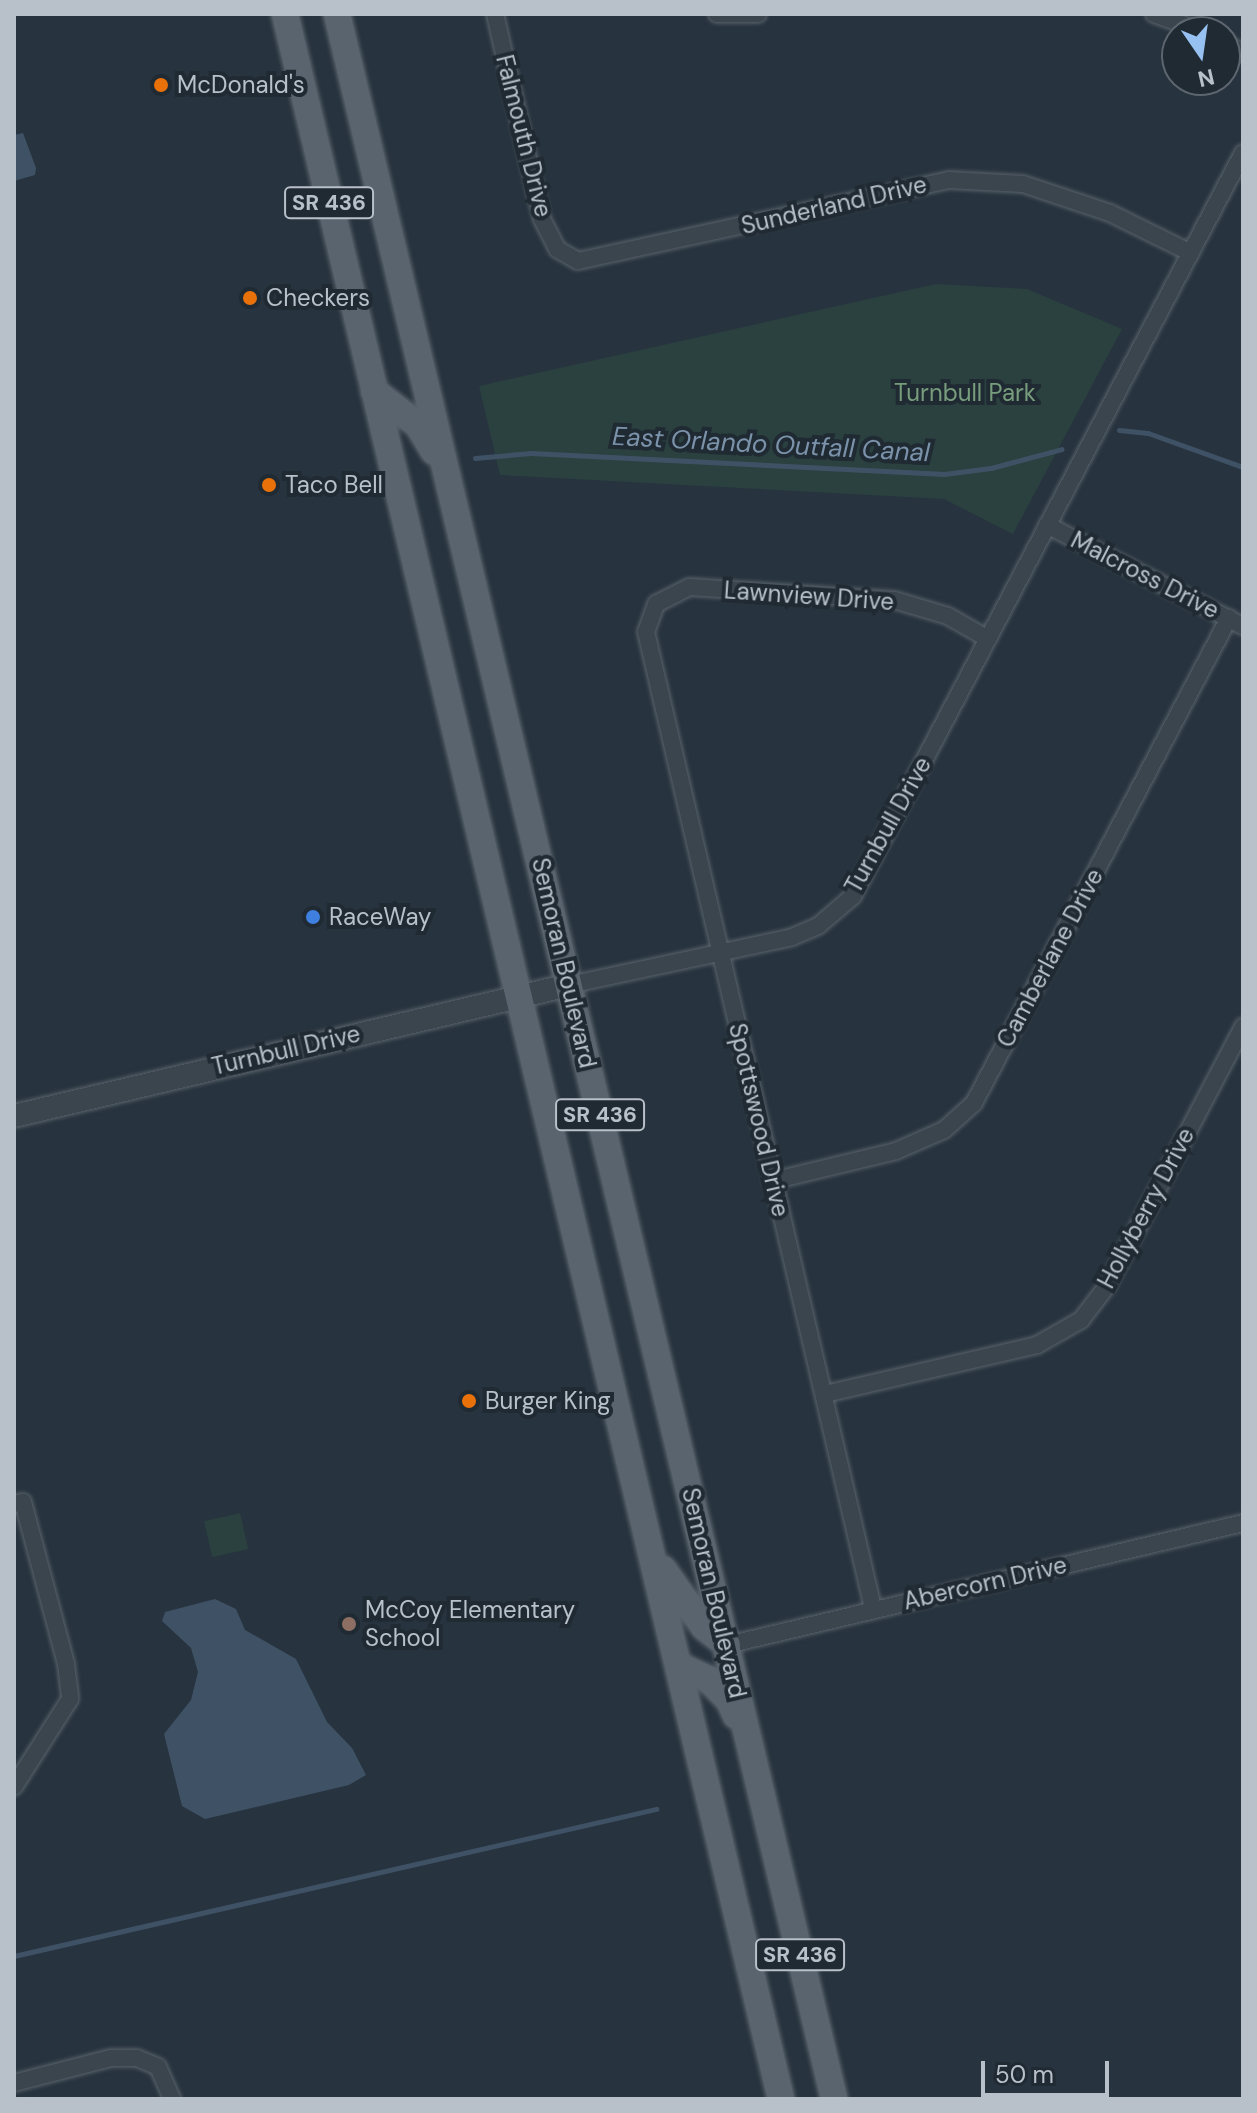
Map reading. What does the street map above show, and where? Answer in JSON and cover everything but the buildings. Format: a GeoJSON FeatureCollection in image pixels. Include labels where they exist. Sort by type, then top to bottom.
{"type":"FeatureCollection","features":[{"type":"Feature","properties":{"kind":"main road","name":"SR 436"},"geometry":{"type":"LineString","coordinates":[[285,14],[781,2099]]}},
{"type":"Feature","properties":{"kind":"main road","name":"Semoran Boulevard"},"geometry":{"type":"LineString","coordinates":[[337,14],[834,2099]]}},
{"type":"Feature","properties":{"kind":"main road"},"geometry":{"type":"LineString","coordinates":[[374,391],[418,425],[446,472]]}},
{"type":"Feature","properties":{"kind":"main road"},"geometry":{"type":"LineString","coordinates":[[652,1552],[685,1604],[727,1645]]}},
{"type":"Feature","properties":{"kind":"main road"},"geometry":{"type":"LineString","coordinates":[[678,1665],[708,1679],[729,1700],[752,1753]]}},
{"type":"Feature","properties":{"kind":"street","name":"Falmouth Drive"},"geometry":{"type":"LineString","coordinates":[[495,14],[542,219],[557,249],[578,261],[609,257]]}},
{"type":"Feature","properties":{"kind":"street"},"geometry":{"type":"LineString","coordinates":[[717,14],[755,15]]}},
{"type":"Feature","properties":{"kind":"street","name":"Turnbull Drive"},"geometry":{"type":"LineString","coordinates":[[14,1116],[569,985],[721,954],[818,926],[853,896],[1243,153]]}},
{"type":"Feature","properties":{"kind":"street","name":"Sunderland Drive"},"geometry":{"type":"LineString","coordinates":[[609,257],[949,180],[1023,184],[1110,213],[1191,253]]}},
{"type":"Feature","properties":{"kind":"street","name":"Malcross Drive"},"geometry":{"type":"LineString","coordinates":[[1047,525],[1236,622]]}},
{"type":"Feature","properties":{"kind":"street","name":"Lawnview Drive"},"geometry":{"type":"LineString","coordinates":[[646,632],[656,604],[689,587],[894,600],[948,616],[988,639]]}},
{"type":"Feature","properties":{"kind":"street","name":"Camberlane Drive"},"geometry":{"type":"LineString","coordinates":[[772,1181],[896,1151],[944,1130],[974,1103],[1236,622]]}},
{"type":"Feature","properties":{"kind":"street","name":"Spottswood Drive"},"geometry":{"type":"LineString","coordinates":[[646,632],[873,1608]]}},
{"type":"Feature","properties":{"kind":"street","name":"Hollyberry Drive"},"geometry":{"type":"LineString","coordinates":[[825,1394],[1037,1345],[1081,1320],[1107,1286],[1243,1027]]}},
{"type":"Feature","properties":{"kind":"street"},"geometry":{"type":"LineString","coordinates":[[14,1504],[23,1502],[66,1664],[70,1699],[14,1787]]}},
{"type":"Feature","properties":{"kind":"street","name":"Abercorn Drive"},"geometry":{"type":"LineString","coordinates":[[727,1645],[873,1608],[1243,1523]]}},
{"type":"Feature","properties":{"kind":"street"},"geometry":{"type":"LineString","coordinates":[[14,2083],[111,2058],[137,2058],[158,2067],[172,2099]]}},
{"type":"Feature","properties":{"kind":"green space","name":"Turnbull Park"},"geometry":{"type":"Polygon","coordinates":[[[936,284],[1027,289],[1122,329],[1013,534],[944,499],[500,475],[479,386],[936,284]]]}},
{"type":"Feature","properties":{"kind":"green space"},"geometry":{"type":"Polygon","coordinates":[[[240,1513],[248,1549],[212,1557],[204,1521],[240,1513]]]}},
{"type":"Feature","properties":{"kind":"water"},"geometry":{"type":"Polygon","coordinates":[[[23,133],[36,168],[35,175],[14,181],[14,135],[23,133]]]}},
{"type":"Feature","properties":{"kind":"water"},"geometry":{"type":"Polygon","coordinates":[[[215,1599],[236,1609],[245,1630],[296,1659],[327,1722],[352,1748],[366,1775],[349,1785],[205,1819],[182,1806],[164,1734],[191,1700],[198,1672],[191,1648],[162,1621],[165,1612],[215,1599]]]}},
{"type":"Feature","properties":{"kind":"waterway","name":"East Orlando Outfall Canal"},"geometry":{"type":"LineString","coordinates":[[1119,430],[1148,433],[1243,467]]}},
{"type":"Feature","properties":{"kind":"waterway","name":"East Orlando Outfall Canal"},"geometry":{"type":"LineString","coordinates":[[475,458],[531,453],[944,474],[991,468],[1062,449]]}},
{"type":"Feature","properties":{"kind":"waterway"},"geometry":{"type":"LineString","coordinates":[[14,1956],[656,1809]]}},
{"type":"Feature","properties":{"kind":"place","name":"McDonald's"},"geometry":{"type":"Point","coordinates":[161,85]}},
{"type":"Feature","properties":{"kind":"place","name":"Checkers"},"geometry":{"type":"Point","coordinates":[250,298]}},
{"type":"Feature","properties":{"kind":"place","name":"Taco Bell"},"geometry":{"type":"Point","coordinates":[269,485]}},
{"type":"Feature","properties":{"kind":"place","name":"RaceWay"},"geometry":{"type":"Point","coordinates":[313,917]}},
{"type":"Feature","properties":{"kind":"place","name":"Burger King"},"geometry":{"type":"Point","coordinates":[469,1401]}},
{"type":"Feature","properties":{"kind":"place","name":"McCoy Elementary School"},"geometry":{"type":"Point","coordinates":[349,1624]}}]}
